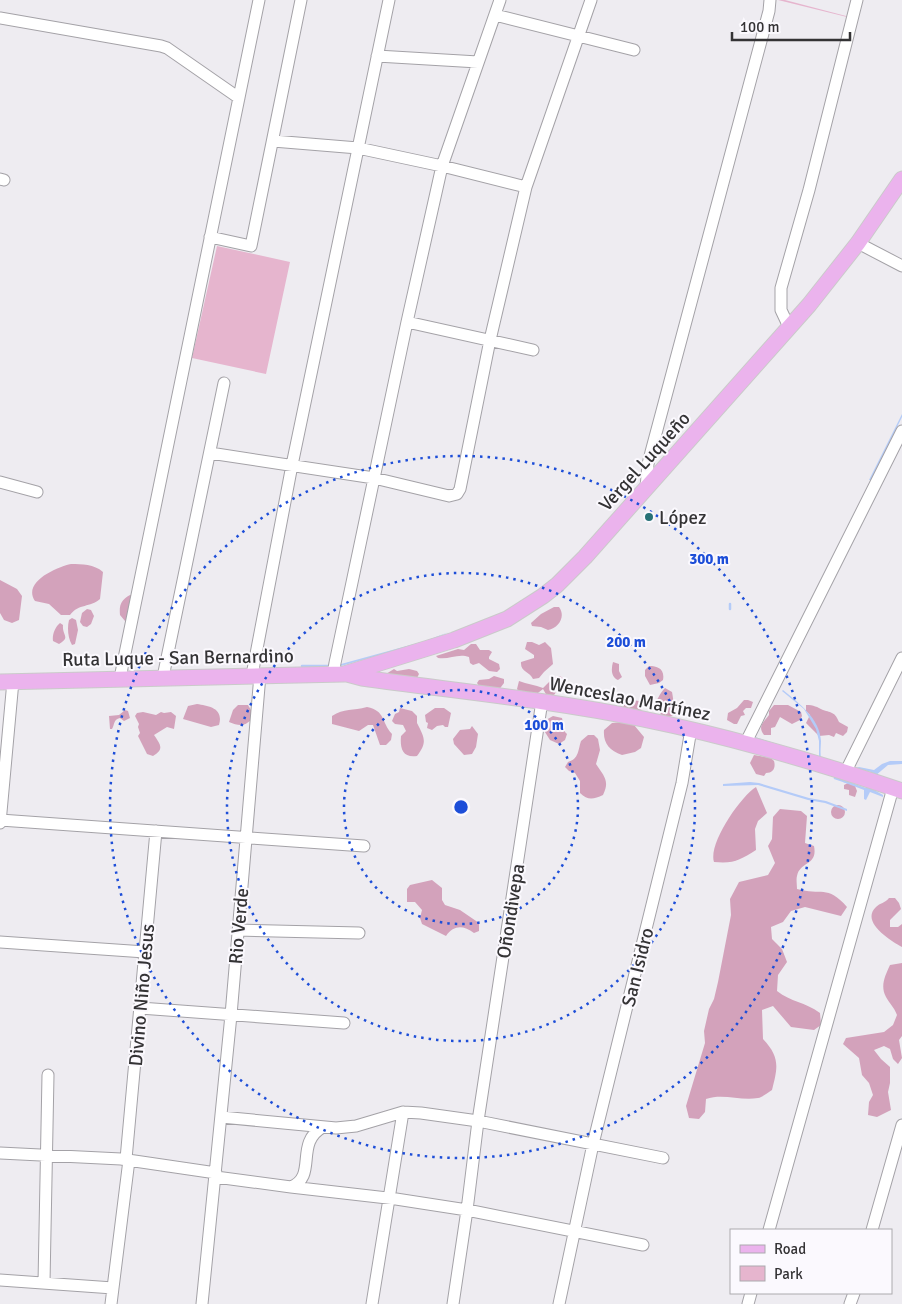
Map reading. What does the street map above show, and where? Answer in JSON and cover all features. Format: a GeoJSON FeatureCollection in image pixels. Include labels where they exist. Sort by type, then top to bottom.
{"type":"FeatureCollection","features":[{"type":"Feature","properties":{"kind":"main road","name":"Vergel Luqueño"},"geometry":{"type":"LineString","coordinates":[[339,674],[379,664],[481,631],[525,609],[557,586],[586,557],[789,327],[858,244],[902,179]]}},
{"type":"Feature","properties":{"kind":"main road","name":"Ruta Luque - San Bernardino"},"geometry":{"type":"LineString","coordinates":[[6,682],[339,674]]}},
{"type":"Feature","properties":{"kind":"main road","name":"Wenceslao Martínez"},"geometry":{"type":"LineString","coordinates":[[339,674],[542,701],[691,729],[746,742],[897,789]]}},
{"type":"Feature","properties":{"kind":"street"},"geometry":{"type":"LineString","coordinates":[[120,678],[258,0]]}},
{"type":"Feature","properties":{"kind":"street"},"geometry":{"type":"LineString","coordinates":[[210,238],[251,246],[301,0]]}},
{"type":"Feature","properties":{"kind":"street","name":"Rio Verde"},"geometry":{"type":"LineString","coordinates":[[202,1304],[231,1015],[246,837],[256,675],[292,465],[389,0]]}},
{"type":"Feature","properties":{"kind":"street"},"geometry":{"type":"LineString","coordinates":[[339,674],[334,663],[442,166],[500,0]]}},
{"type":"Feature","properties":{"kind":"street"},"geometry":{"type":"LineString","coordinates":[[210,453],[374,478],[449,496],[457,494],[460,489],[490,340],[526,187],[590,0]]}},
{"type":"Feature","properties":{"kind":"street"},"geometry":{"type":"LineString","coordinates":[[646,488],[651,452],[769,11],[770,0]]}},
{"type":"Feature","properties":{"kind":"street"},"geometry":{"type":"LineString","coordinates":[[789,327],[781,310],[781,288],[809,190],[858,0]]}},
{"type":"Feature","properties":{"kind":"street"},"geometry":{"type":"LineString","coordinates":[[495,15],[634,50]]}},
{"type":"Feature","properties":{"kind":"street"},"geometry":{"type":"LineString","coordinates":[[0,18],[167,48],[239,98]]}},
{"type":"Feature","properties":{"kind":"street"},"geometry":{"type":"LineString","coordinates":[[377,56],[478,62]]}},
{"type":"Feature","properties":{"kind":"street"},"geometry":{"type":"LineString","coordinates":[[273,140],[358,148],[526,187]]}},
{"type":"Feature","properties":{"kind":"street"},"geometry":{"type":"LineString","coordinates":[[858,244],[902,266]]}},
{"type":"Feature","properties":{"kind":"street"},"geometry":{"type":"LineString","coordinates":[[407,322],[533,350]]}},
{"type":"Feature","properties":{"kind":"street"},"geometry":{"type":"LineString","coordinates":[[163,677],[224,383]]}},
{"type":"Feature","properties":{"kind":"street"},"geometry":{"type":"LineString","coordinates":[[746,742],[902,431]]}},
{"type":"Feature","properties":{"kind":"street"},"geometry":{"type":"LineString","coordinates":[[0,482],[37,492]]}},
{"type":"Feature","properties":{"kind":"street"},"geometry":{"type":"LineString","coordinates":[[845,773],[902,658]]}},
{"type":"Feature","properties":{"kind":"street"},"geometry":{"type":"LineString","coordinates":[[6,682],[0,822],[364,846]]}},
{"type":"Feature","properties":{"kind":"street","name":"Oñondivepa"},"geometry":{"type":"LineString","coordinates":[[453,1304],[478,1120],[542,701]]}},
{"type":"Feature","properties":{"kind":"street","name":"San Isidro"},"geometry":{"type":"LineString","coordinates":[[559,1304],[593,1144],[680,790],[691,729]]}},
{"type":"Feature","properties":{"kind":"street"},"geometry":{"type":"LineString","coordinates":[[769,1229],[897,789]]}},
{"type":"Feature","properties":{"kind":"street","name":"Divino Niño Jesus"},"geometry":{"type":"LineString","coordinates":[[111,1304],[127,1160],[156,831]]}},
{"type":"Feature","properties":{"kind":"street"},"geometry":{"type":"LineString","coordinates":[[238,930],[359,933]]}},
{"type":"Feature","properties":{"kind":"street"},"geometry":{"type":"LineString","coordinates":[[0,942],[145,952]]}},
{"type":"Feature","properties":{"kind":"street"},"geometry":{"type":"LineString","coordinates":[[140,1008],[344,1023]]}},
{"type":"Feature","properties":{"kind":"street"},"geometry":{"type":"LineString","coordinates":[[44,1283],[48,1075]]}},
{"type":"Feature","properties":{"kind":"street"},"geometry":{"type":"LineString","coordinates":[[372,1304],[403,1112]]}},
{"type":"Feature","properties":{"kind":"street"},"geometry":{"type":"LineString","coordinates":[[221,1117],[336,1128],[356,1126],[403,1112],[421,1113],[478,1120],[663,1158]]}},
{"type":"Feature","properties":{"kind":"street"},"geometry":{"type":"LineString","coordinates":[[872,1229],[902,1125]]}},
{"type":"Feature","properties":{"kind":"street"},"geometry":{"type":"LineString","coordinates":[[291,1187],[299,1183],[303,1177],[310,1138],[317,1130],[323,1127]]}},
{"type":"Feature","properties":{"kind":"street"},"geometry":{"type":"LineString","coordinates":[[0,1153],[127,1160],[291,1187],[389,1198],[467,1210],[643,1245]]}},
{"type":"Feature","properties":{"kind":"street"},"geometry":{"type":"LineString","coordinates":[[0,1280],[113,1288]]}},
{"type":"Feature","properties":{"kind":"green space"},"geometry":{"type":"Polygon","coordinates":[[[778,0],[785,0],[847,17],[778,0]]]}},
{"type":"Feature","properties":{"kind":"green space"},"geometry":{"type":"Polygon","coordinates":[[[217,246],[290,262],[266,374],[192,358],[217,246]]]}},
{"type":"Feature","properties":{"kind":"shaded area"},"geometry":{"type":"Polygon","coordinates":[[[71,564],[92,566],[103,572],[100,599],[73,611],[70,615],[61,615],[49,604],[35,601],[32,594],[33,588],[43,576],[71,564]]]}},
{"type":"Feature","properties":{"kind":"shaded area"},"geometry":{"type":"Polygon","coordinates":[[[0,580],[17,589],[22,596],[19,620],[12,623],[4,620],[0,613],[0,580]]]}},
{"type":"Feature","properties":{"kind":"shaded area"},"geometry":{"type":"Polygon","coordinates":[[[130,595],[136,595],[132,620],[125,621],[120,615],[120,606],[124,599],[130,595]]]}},
{"type":"Feature","properties":{"kind":"shaded area"},"geometry":{"type":"Polygon","coordinates":[[[554,607],[559,607],[562,614],[560,621],[555,627],[548,630],[532,626],[531,623],[541,614],[554,607]]]}},
{"type":"Feature","properties":{"kind":"shaded area"},"geometry":{"type":"Polygon","coordinates":[[[87,609],[91,610],[94,616],[91,624],[87,627],[83,626],[80,622],[82,613],[87,609]]]}},
{"type":"Feature","properties":{"kind":"shaded area"},"geometry":{"type":"Polygon","coordinates":[[[72,618],[76,620],[78,630],[75,644],[72,645],[68,630],[69,620],[72,618]]]}},
{"type":"Feature","properties":{"kind":"shaded area"},"geometry":{"type":"Polygon","coordinates":[[[60,623],[63,625],[65,640],[59,644],[53,641],[53,634],[60,623]]]}},
{"type":"Feature","properties":{"kind":"shaded area"},"geometry":{"type":"Polygon","coordinates":[[[527,642],[539,645],[545,642],[551,648],[553,664],[539,678],[533,679],[521,665],[521,662],[534,658],[534,655],[525,649],[527,642]]]}},
{"type":"Feature","properties":{"kind":"shaded area"},"geometry":{"type":"Polygon","coordinates":[[[471,644],[476,644],[480,650],[492,652],[489,659],[499,664],[500,669],[497,672],[489,671],[479,663],[473,665],[470,663],[469,657],[465,656],[438,658],[436,656],[458,649],[464,650],[471,644]]]}},
{"type":"Feature","properties":{"kind":"shaded area"},"geometry":{"type":"Polygon","coordinates":[[[613,662],[619,664],[619,671],[622,677],[618,680],[612,673],[613,662]]]}},
{"type":"Feature","properties":{"kind":"shaded area"},"geometry":{"type":"Polygon","coordinates":[[[649,666],[662,671],[663,680],[650,685],[645,676],[645,670],[649,666]]]}},
{"type":"Feature","properties":{"kind":"shaded area"},"geometry":{"type":"Polygon","coordinates":[[[394,669],[397,671],[409,669],[417,671],[419,674],[416,680],[381,677],[394,669]]]}},
{"type":"Feature","properties":{"kind":"shaded area"},"geometry":{"type":"Polygon","coordinates":[[[494,676],[504,679],[504,683],[498,691],[479,686],[477,683],[479,680],[489,679],[494,676]]]}},
{"type":"Feature","properties":{"kind":"shaded area"},"geometry":{"type":"Polygon","coordinates":[[[560,676],[564,679],[565,684],[562,689],[556,690],[552,696],[547,696],[543,689],[534,696],[520,693],[517,689],[519,681],[543,688],[553,678],[560,676]]]}},
{"type":"Feature","properties":{"kind":"shaded area"},"geometry":{"type":"Polygon","coordinates":[[[665,688],[672,692],[674,707],[674,715],[667,718],[661,715],[659,710],[652,707],[665,688]]]}},
{"type":"Feature","properties":{"kind":"shaded area"},"geometry":{"type":"Polygon","coordinates":[[[744,700],[753,702],[751,708],[746,708],[743,711],[745,715],[741,716],[737,724],[727,720],[728,713],[737,708],[744,700]]]}},
{"type":"Feature","properties":{"kind":"shaded area"},"geometry":{"type":"Polygon","coordinates":[[[627,701],[639,701],[642,709],[632,715],[624,712],[623,707],[627,701]]]}},
{"type":"Feature","properties":{"kind":"shaded area"},"geometry":{"type":"Polygon","coordinates":[[[197,704],[211,707],[217,711],[220,719],[219,725],[211,727],[183,719],[188,706],[197,704]]]}},
{"type":"Feature","properties":{"kind":"shaded area"},"geometry":{"type":"Polygon","coordinates":[[[238,705],[248,705],[252,712],[252,719],[244,725],[229,722],[233,710],[238,705]]]}},
{"type":"Feature","properties":{"kind":"shaded area"},"geometry":{"type":"Polygon","coordinates":[[[774,705],[788,705],[801,712],[802,716],[800,720],[792,724],[780,717],[775,727],[771,728],[771,735],[764,735],[761,727],[774,705]]]}},
{"type":"Feature","properties":{"kind":"shaded area"},"geometry":{"type":"Polygon","coordinates":[[[806,705],[815,706],[833,713],[839,722],[848,727],[847,732],[843,736],[836,733],[834,737],[829,735],[819,736],[806,723],[810,715],[806,711],[806,705]]]}},
{"type":"Feature","properties":{"kind":"shaded area"},"geometry":{"type":"Polygon","coordinates":[[[367,707],[380,714],[392,734],[391,740],[386,745],[380,745],[373,725],[368,725],[359,731],[332,724],[332,716],[336,713],[367,707]]]}},
{"type":"Feature","properties":{"kind":"shaded area"},"geometry":{"type":"Polygon","coordinates":[[[400,708],[412,711],[417,716],[417,723],[424,743],[417,756],[405,754],[401,744],[401,736],[406,731],[403,725],[395,724],[392,721],[400,708]]]}},
{"type":"Feature","properties":{"kind":"shaded area"},"geometry":{"type":"Polygon","coordinates":[[[435,708],[444,708],[451,713],[448,727],[443,725],[437,726],[432,730],[427,728],[428,723],[426,722],[425,715],[435,708]]]}},
{"type":"Feature","properties":{"kind":"shaded area"},"geometry":{"type":"Polygon","coordinates":[[[125,710],[128,711],[130,718],[124,721],[120,718],[118,719],[115,721],[112,729],[110,729],[109,716],[119,715],[125,710]]]}},
{"type":"Feature","properties":{"kind":"shaded area"},"geometry":{"type":"Polygon","coordinates":[[[143,712],[156,715],[161,712],[171,712],[176,716],[174,729],[167,727],[154,735],[160,749],[153,756],[147,754],[138,736],[140,733],[139,724],[135,716],[137,713],[143,712]]]}},
{"type":"Feature","properties":{"kind":"shaded area"},"geometry":{"type":"Polygon","coordinates":[[[553,716],[562,718],[567,734],[565,740],[559,744],[550,740],[543,729],[546,720],[553,716]]]}},
{"type":"Feature","properties":{"kind":"shaded area"},"geometry":{"type":"Polygon","coordinates":[[[623,722],[634,725],[644,737],[641,748],[635,752],[622,755],[608,746],[604,730],[612,723],[623,722]]]}},
{"type":"Feature","properties":{"kind":"shaded area"},"geometry":{"type":"Polygon","coordinates":[[[472,726],[478,734],[476,747],[472,754],[464,755],[454,744],[453,739],[460,730],[470,729],[472,726]]]}},
{"type":"Feature","properties":{"kind":"shaded area"},"geometry":{"type":"Polygon","coordinates":[[[588,735],[594,735],[598,739],[600,750],[596,764],[604,775],[606,782],[603,795],[597,798],[586,797],[580,793],[580,781],[575,773],[565,767],[568,762],[574,759],[581,741],[588,735]]]}},
{"type":"Feature","properties":{"kind":"shaded area"},"geometry":{"type":"Polygon","coordinates":[[[754,755],[771,758],[775,764],[773,770],[764,776],[756,774],[750,763],[754,755]]]}},
{"type":"Feature","properties":{"kind":"shaded area"},"geometry":{"type":"Polygon","coordinates":[[[848,783],[855,786],[857,791],[855,797],[849,795],[849,790],[844,789],[844,785],[848,783]]]}},
{"type":"Feature","properties":{"kind":"shaded area"},"geometry":{"type":"Polygon","coordinates":[[[756,787],[767,813],[758,821],[755,829],[756,850],[736,861],[714,862],[713,854],[720,833],[734,810],[749,792],[756,787]]]}},
{"type":"Feature","properties":{"kind":"shaded area"},"geometry":{"type":"Polygon","coordinates":[[[838,805],[843,807],[845,812],[843,817],[838,819],[833,817],[831,812],[833,807],[838,805]]]}},
{"type":"Feature","properties":{"kind":"shaded area"},"geometry":{"type":"Polygon","coordinates":[[[780,809],[801,811],[807,816],[805,843],[814,846],[815,852],[813,857],[799,871],[797,889],[829,893],[847,907],[841,916],[805,907],[791,911],[783,922],[771,927],[772,939],[782,949],[787,962],[778,975],[777,991],[820,1013],[821,1025],[814,1030],[791,1027],[773,1006],[762,1010],[763,1039],[769,1045],[776,1063],[776,1075],[772,1090],[758,1098],[712,1097],[706,1099],[705,1112],[699,1119],[689,1118],[686,1106],[705,1043],[704,1031],[718,982],[731,915],[730,899],[739,882],[768,875],[775,863],[768,846],[772,839],[773,817],[780,809]]]}},
{"type":"Feature","properties":{"kind":"shaded area"},"geometry":{"type":"Polygon","coordinates":[[[432,880],[442,888],[442,900],[445,905],[460,910],[479,923],[479,931],[474,933],[459,927],[449,932],[446,936],[422,924],[420,918],[422,910],[415,902],[407,902],[407,889],[410,885],[432,880]]]}},
{"type":"Feature","properties":{"kind":"shaded area"},"geometry":{"type":"Polygon","coordinates":[[[889,898],[895,898],[901,909],[890,920],[890,927],[898,927],[902,924],[902,947],[885,936],[874,925],[872,919],[872,913],[876,907],[889,898]]]}},
{"type":"Feature","properties":{"kind":"shaded area"},"geometry":{"type":"Polygon","coordinates":[[[902,963],[902,1036],[899,1040],[902,1058],[898,1064],[893,1059],[890,1049],[884,1046],[874,1050],[890,1067],[888,1092],[891,1110],[877,1117],[868,1115],[869,1102],[873,1095],[869,1083],[862,1075],[859,1058],[843,1044],[846,1038],[884,1032],[893,1025],[897,1015],[884,993],[884,981],[890,965],[902,963]]]}},
{"type":"Feature","properties":{"kind":"water"},"geometry":{"type":"Polygon","coordinates":[[[902,414],[871,480],[869,480],[902,414]]]}},
{"type":"Feature","properties":{"kind":"water"},"geometry":{"type":"Polygon","coordinates":[[[449,632],[426,642],[341,666],[341,664],[425,641],[449,632]]]}},
{"type":"Feature","properties":{"kind":"water"},"geometry":{"type":"Polygon","coordinates":[[[783,690],[808,712],[817,726],[821,741],[821,758],[842,764],[841,766],[754,739],[755,737],[819,757],[819,741],[816,729],[804,709],[783,690]]]}},
{"type":"Feature","properties":{"kind":"water"},"geometry":{"type":"Polygon","coordinates":[[[890,761],[902,761],[902,764],[888,765],[875,776],[871,772],[855,768],[874,770],[890,761]]]}},
{"type":"Feature","properties":{"kind":"water"},"geometry":{"type":"Polygon","coordinates":[[[844,780],[866,788],[869,787],[883,795],[883,797],[870,792],[866,800],[864,799],[864,790],[843,782],[844,780]]]}},
{"type":"Feature","properties":{"kind":"water"},"geometry":{"type":"Polygon","coordinates":[[[750,782],[826,801],[847,809],[847,811],[825,803],[808,800],[758,785],[723,786],[723,784],[750,782]]]}},
{"type":"Feature","properties":{"kind":"waterway"},"geometry":{"type":"LineString","coordinates":[[730,604],[730,609]]}},
{"type":"Feature","properties":{"kind":"waterway"},"geometry":{"type":"LineString","coordinates":[[302,666],[329,666]]}},
{"type":"Feature","properties":{"kind":"waterway"},"geometry":{"type":"LineString","coordinates":[[835,778],[847,782]]}},
{"type":"Feature","properties":{"kind":"place","name":"López"},"geometry":{"type":"Point","coordinates":[649,517]}}]}
